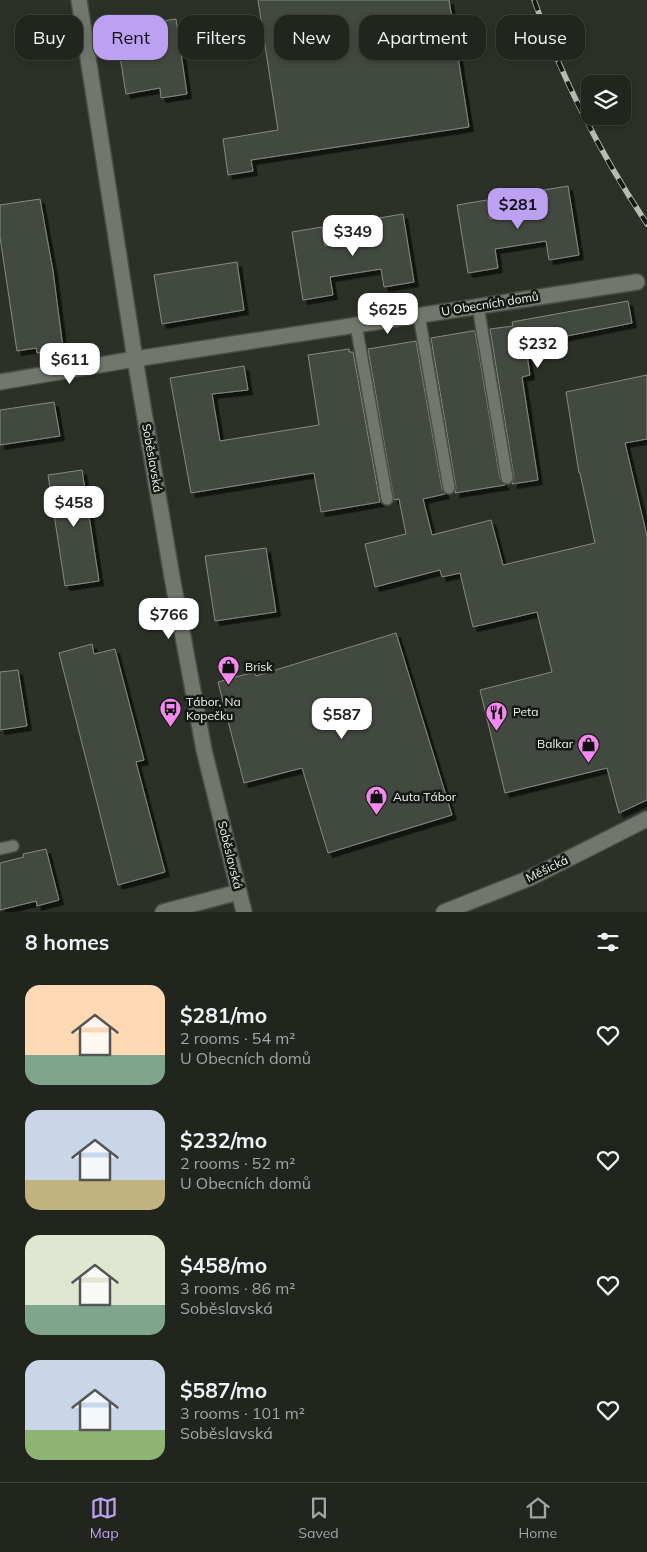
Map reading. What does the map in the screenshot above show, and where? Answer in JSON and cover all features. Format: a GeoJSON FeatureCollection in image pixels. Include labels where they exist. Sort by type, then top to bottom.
{"type":"FeatureCollection","features":[{"type":"Feature","properties":{"kind":"street","name":"Soběslavská"},"geometry":{"type":"LineString","coordinates":[[79,0],[135,359],[204,750],[244,912]]}},
{"type":"Feature","properties":{"kind":"street","name":"U Obecních domů"},"geometry":{"type":"LineString","coordinates":[[0,382],[135,359],[637,282]]}},
{"type":"Feature","properties":{"kind":"street","name":"Měšická"},"geometry":{"type":"LineString","coordinates":[[444,912],[530,878],[647,819]]}},
{"type":"Feature","properties":{"kind":"street"},"geometry":{"type":"LineString","coordinates":[[163,912],[239,892]]}},
{"type":"Feature","properties":{"kind":"lane"},"geometry":{"type":"LineString","coordinates":[[478,306],[507,478]]}},
{"type":"Feature","properties":{"kind":"lane"},"geometry":{"type":"LineString","coordinates":[[418,315],[449,488]]}},
{"type":"Feature","properties":{"kind":"lane"},"geometry":{"type":"LineString","coordinates":[[356,325],[387,499]]}},
{"type":"Feature","properties":{"kind":"lane"},"geometry":{"type":"LineString","coordinates":[[0,849],[13,846]]}},
{"type":"Feature","properties":{"kind":"building"},"geometry":{"type":"Polygon","coordinates":[[[258,0],[449,0],[451,15],[359,15],[359,60],[458,60],[469,127],[251,160],[253,171],[228,175],[223,139],[278,130],[264,39],[264,15],[260,15],[258,0]]]}},
{"type":"Feature","properties":{"kind":"building"},"geometry":{"type":"Polygon","coordinates":[[[176,19],[178,60],[182,60],[187,94],[161,98],[160,88],[126,94],[121,60],[168,60],[168,20],[176,19]]]}},
{"type":"Feature","properties":{"kind":"building"},"geometry":{"type":"Polygon","coordinates":[[[568,186],[579,255],[549,260],[546,241],[495,249],[498,268],[468,273],[457,205],[487,200],[490,219],[541,210],[538,191],[568,186]]]}},
{"type":"Feature","properties":{"kind":"building"},"geometry":{"type":"Polygon","coordinates":[[[40,199],[53,271],[63,348],[37,353],[36,348],[17,351],[0,237],[0,205],[40,199]]]}},
{"type":"Feature","properties":{"kind":"building"},"geometry":{"type":"Polygon","coordinates":[[[403,214],[414,282],[384,287],[381,269],[330,277],[333,295],[303,300],[292,232],[322,227],[325,246],[376,238],[373,219],[403,214]]]}},
{"type":"Feature","properties":{"kind":"building"},"geometry":{"type":"Polygon","coordinates":[[[237,262],[244,310],[162,324],[154,275],[237,262]]]}},
{"type":"Feature","properties":{"kind":"building"},"geometry":{"type":"Polygon","coordinates":[[[628,301],[632,323],[552,339],[554,350],[527,355],[530,375],[522,377],[538,480],[512,484],[514,477],[490,329],[513,326],[512,322],[628,301]]]}},
{"type":"Feature","properties":{"kind":"building"},"geometry":{"type":"Polygon","coordinates":[[[475,331],[500,479],[505,485],[455,493],[456,487],[431,338],[475,331]]]}},
{"type":"Feature","properties":{"kind":"building"},"geometry":{"type":"Polygon","coordinates":[[[416,341],[442,489],[445,494],[423,499],[432,535],[491,520],[503,565],[595,543],[579,473],[566,392],[647,375],[647,439],[625,443],[647,536],[647,800],[619,813],[607,768],[505,793],[480,690],[552,672],[537,612],[473,627],[460,573],[442,577],[440,570],[375,587],[365,544],[406,534],[399,499],[394,500],[368,349],[416,341]]]}},
{"type":"Feature","properties":{"kind":"building"},"geometry":{"type":"Polygon","coordinates":[[[349,349],[349,352],[353,352],[380,502],[321,512],[314,473],[191,493],[170,378],[244,366],[248,390],[212,394],[220,441],[319,425],[308,355],[349,349]]]}},
{"type":"Feature","properties":{"kind":"building"},"geometry":{"type":"Polygon","coordinates":[[[54,402],[60,436],[0,445],[0,410],[54,402]]]}},
{"type":"Feature","properties":{"kind":"building"},"geometry":{"type":"Polygon","coordinates":[[[82,470],[99,581],[65,586],[48,475],[82,470]]]}},
{"type":"Feature","properties":{"kind":"building"},"geometry":{"type":"Polygon","coordinates":[[[266,548],[276,612],[215,621],[205,556],[266,548]]]}},
{"type":"Feature","properties":{"kind":"building"},"geometry":{"type":"Polygon","coordinates":[[[396,633],[452,815],[328,853],[302,768],[244,783],[218,682],[254,672],[256,676],[396,633]]]}},
{"type":"Feature","properties":{"kind":"building"},"geometry":{"type":"Polygon","coordinates":[[[92,644],[94,654],[115,649],[144,760],[136,762],[165,872],[118,885],[59,653],[92,644]]]}},
{"type":"Feature","properties":{"kind":"building"},"geometry":{"type":"Polygon","coordinates":[[[18,670],[27,726],[0,730],[0,672],[18,670]]]}},
{"type":"Feature","properties":{"kind":"building"},"geometry":{"type":"Polygon","coordinates":[[[46,849],[59,900],[37,906],[36,901],[0,910],[0,863],[24,857],[23,854],[46,849]]]}},
{"type":"Feature","properties":{"kind":"railway"},"geometry":{"type":"LineString","coordinates":[[534,0],[557,59],[584,116],[598,143],[647,224]]}},
{"type":"Feature","properties":{"kind":"place","name":"Brisk"},"geometry":{"type":"Point","coordinates":[229,686]}},
{"type":"Feature","properties":{"kind":"place","name":"Tábor, Na Kopečku"},"geometry":{"type":"Point","coordinates":[170,728]}},
{"type":"Feature","properties":{"kind":"place","name":"Peta"},"geometry":{"type":"Point","coordinates":[497,731]}},
{"type":"Feature","properties":{"kind":"place","name":"Balkar"},"geometry":{"type":"Point","coordinates":[589,763]}},
{"type":"Feature","properties":{"kind":"place","name":"Auta Tábor"},"geometry":{"type":"Point","coordinates":[377,816]}}]}
